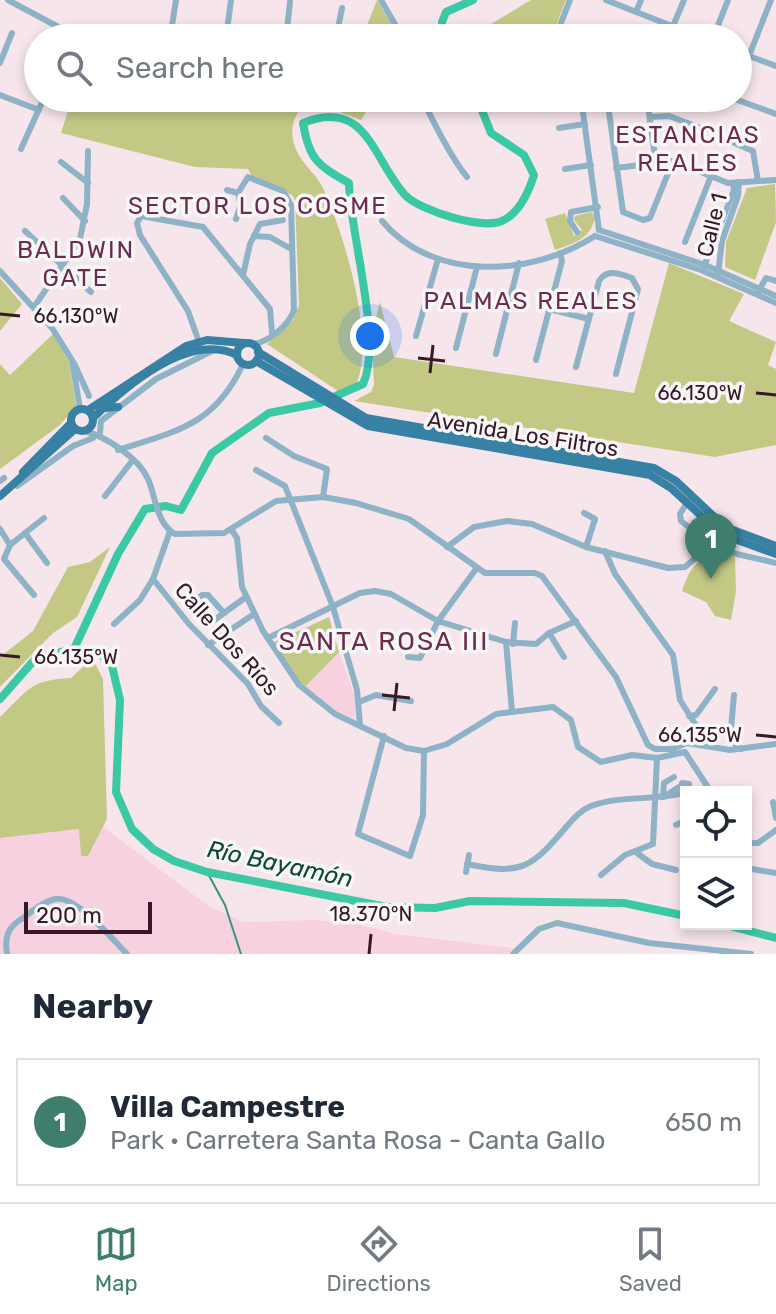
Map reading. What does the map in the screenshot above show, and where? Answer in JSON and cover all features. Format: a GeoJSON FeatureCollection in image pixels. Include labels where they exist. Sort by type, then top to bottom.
{"type":"FeatureCollection","features":[{"type":"Feature","properties":{"kind":"main road","name":"Avenida Los Filtros"},"geometry":{"type":"LineString","coordinates":[[88,415],[174,352],[199,342],[253,350],[375,428],[639,472],[658,479],[733,532],[776,546]]}},
{"type":"Feature","properties":{"kind":"main road"},"geometry":{"type":"LineString","coordinates":[[0,496],[88,415],[189,353],[217,349],[237,355],[253,350]]}},
{"type":"Feature","properties":{"kind":"main road"},"geometry":{"type":"LineString","coordinates":[[237,355],[243,364],[253,350]]}},
{"type":"Feature","properties":{"kind":"main road"},"geometry":{"type":"LineString","coordinates":[[102,408],[118,407]]}},
{"type":"Feature","properties":{"kind":"main road"},"geometry":{"type":"LineString","coordinates":[[77,427],[73,413],[88,415]]}},
{"type":"Feature","properties":{"kind":"main road","name":"Avenida Los Filtros"},"geometry":{"type":"LineString","coordinates":[[689,500],[727,538],[776,554]]}},
{"type":"Feature","properties":{"kind":"street"},"geometry":{"type":"LineString","coordinates":[[8,0],[53,24]]}},
{"type":"Feature","properties":{"kind":"street"},"geometry":{"type":"LineString","coordinates":[[172,24],[176,0]]}},
{"type":"Feature","properties":{"kind":"street"},"geometry":{"type":"LineString","coordinates":[[228,24],[231,0]]}},
{"type":"Feature","properties":{"kind":"street"},"geometry":{"type":"LineString","coordinates":[[381,0],[395,24]]}},
{"type":"Feature","properties":{"kind":"street"},"geometry":{"type":"LineString","coordinates":[[561,24],[570,0]]}},
{"type":"Feature","properties":{"kind":"street"},"geometry":{"type":"LineString","coordinates":[[606,0],[668,24]]}},
{"type":"Feature","properties":{"kind":"street"},"geometry":{"type":"LineString","coordinates":[[636,12],[641,0]]}},
{"type":"Feature","properties":{"kind":"street"},"geometry":{"type":"LineString","coordinates":[[674,24],[684,0]]}},
{"type":"Feature","properties":{"kind":"street"},"geometry":{"type":"LineString","coordinates":[[719,24],[728,0]]}},
{"type":"Feature","properties":{"kind":"street"},"geometry":{"type":"LineString","coordinates":[[752,48],[771,0]]}},
{"type":"Feature","properties":{"kind":"street"},"geometry":{"type":"LineString","coordinates":[[288,24],[290,2]]}},
{"type":"Feature","properties":{"kind":"street"},"geometry":{"type":"LineString","coordinates":[[339,24],[342,8]]}},
{"type":"Feature","properties":{"kind":"street"},"geometry":{"type":"LineString","coordinates":[[0,63],[12,33]]}},
{"type":"Feature","properties":{"kind":"street"},"geometry":{"type":"LineString","coordinates":[[752,57],[776,66]]}},
{"type":"Feature","properties":{"kind":"street"},"geometry":{"type":"LineString","coordinates":[[0,95],[24,104]]}},
{"type":"Feature","properties":{"kind":"street"},"geometry":{"type":"LineString","coordinates":[[752,105],[776,114]]}},
{"type":"Feature","properties":{"kind":"street"},"geometry":{"type":"LineString","coordinates":[[21,149],[38,112]]}},
{"type":"Feature","properties":{"kind":"street"},"geometry":{"type":"LineString","coordinates":[[430,112],[454,162],[467,177]]}},
{"type":"Feature","properties":{"kind":"street"},"geometry":{"type":"LineString","coordinates":[[583,112],[598,207],[597,233]]}},
{"type":"Feature","properties":{"kind":"street"},"geometry":{"type":"LineString","coordinates":[[609,112],[623,212],[643,220],[653,214],[673,161]]}},
{"type":"Feature","properties":{"kind":"street"},"geometry":{"type":"LineString","coordinates":[[650,112],[656,163]]}},
{"type":"Feature","properties":{"kind":"street"},"geometry":{"type":"LineString","coordinates":[[650,117],[669,116],[698,127]]}},
{"type":"Feature","properties":{"kind":"street"},"geometry":{"type":"LineString","coordinates":[[559,128],[585,124]]}},
{"type":"Feature","properties":{"kind":"street"},"geometry":{"type":"LineString","coordinates":[[716,135],[753,151],[758,181]]}},
{"type":"Feature","properties":{"kind":"street"},"geometry":{"type":"LineString","coordinates":[[34,307],[76,247],[85,221],[88,151]]}},
{"type":"Feature","properties":{"kind":"street"},"geometry":{"type":"LineString","coordinates":[[616,168],[673,161],[736,182],[776,180]]}},
{"type":"Feature","properties":{"kind":"street"},"geometry":{"type":"LineString","coordinates":[[61,162],[88,183]]}},
{"type":"Feature","properties":{"kind":"street"},"geometry":{"type":"LineString","coordinates":[[565,169],[591,165]]}},
{"type":"Feature","properties":{"kind":"street"},"geometry":{"type":"LineString","coordinates":[[685,242],[711,176]]}},
{"type":"Feature","properties":{"kind":"street"},"geometry":{"type":"LineString","coordinates":[[236,219],[241,204],[238,193],[248,177],[288,195],[292,216],[294,310],[290,321],[253,350]]}},
{"type":"Feature","properties":{"kind":"street","name":"Calle 1"},"geometry":{"type":"LineString","coordinates":[[704,268],[736,182]]}},
{"type":"Feature","properties":{"kind":"street","name":"Calle 1"},"geometry":{"type":"LineString","coordinates":[[718,274],[721,246],[736,182]]}},
{"type":"Feature","properties":{"kind":"street"},"geometry":{"type":"LineString","coordinates":[[227,190],[238,193]]}},
{"type":"Feature","properties":{"kind":"street"},"geometry":{"type":"LineString","coordinates":[[63,198],[85,221]]}},
{"type":"Feature","properties":{"kind":"street"},"geometry":{"type":"LineString","coordinates":[[577,232],[570,221],[571,212],[598,207]]}},
{"type":"Feature","properties":{"kind":"street"},"geometry":{"type":"LineString","coordinates":[[199,342],[188,311],[140,235],[138,220],[141,216],[203,227],[270,309],[272,333]]}},
{"type":"Feature","properties":{"kind":"street"},"geometry":{"type":"LineString","coordinates":[[243,275],[254,236],[263,221],[283,220]]}},
{"type":"Feature","properties":{"kind":"street"},"geometry":{"type":"LineString","coordinates":[[382,221],[405,245],[438,259],[477,267],[519,263],[560,253],[597,233],[704,268],[758,292],[773,294],[776,303]]}},
{"type":"Feature","properties":{"kind":"street"},"geometry":{"type":"LineString","coordinates":[[25,231],[91,292]]}},
{"type":"Feature","properties":{"kind":"street"},"geometry":{"type":"LineString","coordinates":[[254,236],[270,237],[291,249]]}},
{"type":"Feature","properties":{"kind":"street"},"geometry":{"type":"LineString","coordinates":[[536,360],[562,261],[560,253]]}},
{"type":"Feature","properties":{"kind":"street"},"geometry":{"type":"LineString","coordinates":[[416,336],[438,259]]}},
{"type":"Feature","properties":{"kind":"street"},"geometry":{"type":"LineString","coordinates":[[496,354],[519,263]]}},
{"type":"Feature","properties":{"kind":"street"},"geometry":{"type":"LineString","coordinates":[[456,348],[477,267]]}},
{"type":"Feature","properties":{"kind":"street"},"geometry":{"type":"LineString","coordinates":[[0,271],[52,328],[89,396]]}},
{"type":"Feature","properties":{"kind":"street"},"geometry":{"type":"LineString","coordinates":[[576,367],[602,276],[613,272],[634,280],[637,292],[616,374]]}},
{"type":"Feature","properties":{"kind":"street"},"geometry":{"type":"LineString","coordinates":[[758,292],[766,278],[776,281]]}},
{"type":"Feature","properties":{"kind":"street"},"geometry":{"type":"LineString","coordinates":[[549,309],[589,319]]}},
{"type":"Feature","properties":{"kind":"street"},"geometry":{"type":"LineString","coordinates":[[101,435],[101,421],[118,407],[156,379],[217,349]]}},
{"type":"Feature","properties":{"kind":"street"},"geometry":{"type":"LineString","coordinates":[[72,360],[88,415],[101,435],[145,473],[161,519],[170,531],[198,535],[231,529],[276,501],[323,497],[397,513],[476,569],[493,575],[535,573],[542,576],[616,677],[648,745],[688,754],[707,786]]}},
{"type":"Feature","properties":{"kind":"street"},"geometry":{"type":"LineString","coordinates":[[118,450],[175,432],[211,412],[230,391],[243,364]]}},
{"type":"Feature","properties":{"kind":"street"},"geometry":{"type":"LineString","coordinates":[[77,427],[101,435]]}},
{"type":"Feature","properties":{"kind":"street"},"geometry":{"type":"LineString","coordinates":[[10,488],[73,446],[93,438]]}},
{"type":"Feature","properties":{"kind":"street"},"geometry":{"type":"LineString","coordinates":[[266,438],[294,456],[327,469],[323,497]]}},
{"type":"Feature","properties":{"kind":"street"},"geometry":{"type":"LineString","coordinates":[[105,496],[132,461]]}},
{"type":"Feature","properties":{"kind":"street"},"geometry":{"type":"LineString","coordinates":[[256,470],[285,486],[333,607],[359,702],[360,725]]}},
{"type":"Feature","properties":{"kind":"street"},"geometry":{"type":"LineString","coordinates":[[689,500],[681,521],[705,540],[776,563]]}},
{"type":"Feature","properties":{"kind":"street"},"geometry":{"type":"LineString","coordinates":[[584,513],[595,519],[586,547]]}},
{"type":"Feature","properties":{"kind":"street"},"geometry":{"type":"LineString","coordinates":[[34,595],[4,559],[10,545],[44,518]]}},
{"type":"Feature","properties":{"kind":"street"},"geometry":{"type":"LineString","coordinates":[[447,547],[474,527],[507,521],[532,524],[586,547],[674,569],[685,567],[701,553],[705,540]]}},
{"type":"Feature","properties":{"kind":"street"},"geometry":{"type":"LineString","coordinates":[[0,529],[10,545]]}},
{"type":"Feature","properties":{"kind":"street"},"geometry":{"type":"LineString","coordinates":[[231,529],[237,538],[246,597],[299,685],[327,709],[406,748],[424,751],[447,744],[496,714],[558,709],[571,720],[578,747],[601,762],[632,755],[657,758],[687,743],[742,749],[776,744]]}},
{"type":"Feature","properties":{"kind":"street","name":"Calle Dos Ríos"},"geometry":{"type":"LineString","coordinates":[[170,531],[153,579],[155,585],[208,645],[248,684],[261,706],[279,723]]}},
{"type":"Feature","properties":{"kind":"street"},"geometry":{"type":"LineString","coordinates":[[25,533],[47,563]]}},
{"type":"Feature","properties":{"kind":"street"},"geometry":{"type":"LineString","coordinates":[[701,553],[726,549]]}},
{"type":"Feature","properties":{"kind":"street"},"geometry":{"type":"LineString","coordinates":[[605,551],[615,574],[673,655],[680,700],[708,738],[709,746]]}},
{"type":"Feature","properties":{"kind":"street"},"geometry":{"type":"LineString","coordinates":[[408,657],[420,658],[438,621],[476,569]]}},
{"type":"Feature","properties":{"kind":"street"},"geometry":{"type":"LineString","coordinates":[[114,624],[140,600],[153,579]]}},
{"type":"Feature","properties":{"kind":"street"},"geometry":{"type":"LineString","coordinates":[[268,638],[364,592],[380,591],[438,621],[510,643],[536,644],[549,633],[576,621]]}},
{"type":"Feature","properties":{"kind":"street"},"geometry":{"type":"LineString","coordinates":[[195,601],[202,595],[208,595],[223,612]]}},
{"type":"Feature","properties":{"kind":"street"},"geometry":{"type":"LineString","coordinates":[[213,621],[246,597]]}},
{"type":"Feature","properties":{"kind":"street"},"geometry":{"type":"LineString","coordinates":[[208,645],[254,614]]}},
{"type":"Feature","properties":{"kind":"street"},"geometry":{"type":"LineString","coordinates":[[512,712],[510,643],[515,623]]}},
{"type":"Feature","properties":{"kind":"street"},"geometry":{"type":"LineString","coordinates":[[549,633],[564,657]]}},
{"type":"Feature","properties":{"kind":"street"},"geometry":{"type":"LineString","coordinates":[[689,716],[696,715],[715,689]]}},
{"type":"Feature","properties":{"kind":"street"},"geometry":{"type":"LineString","coordinates":[[359,702],[376,695],[411,701]]}},
{"type":"Feature","properties":{"kind":"street"},"geometry":{"type":"LineString","coordinates":[[734,695],[730,740],[742,749]]}},
{"type":"Feature","properties":{"kind":"street"},"geometry":{"type":"LineString","coordinates":[[384,736],[358,834],[410,856],[423,815],[424,751]]}},
{"type":"Feature","properties":{"kind":"street"},"geometry":{"type":"LineString","coordinates":[[601,875],[625,855],[637,853],[653,844],[657,758]]}},
{"type":"Feature","properties":{"kind":"street"},"geometry":{"type":"LineString","coordinates":[[664,796],[664,783],[674,777]]}},
{"type":"Feature","properties":{"kind":"street"},"geometry":{"type":"LineString","coordinates":[[469,855],[466,868],[504,871],[524,867],[537,861],[587,807],[617,799],[653,799],[680,792]]}},
{"type":"Feature","properties":{"kind":"street"},"geometry":{"type":"LineString","coordinates":[[773,802],[776,818]]}},
{"type":"Feature","properties":{"kind":"street"},"geometry":{"type":"LineString","coordinates":[[676,825],[680,823]]}},
{"type":"Feature","properties":{"kind":"street"},"geometry":{"type":"LineString","coordinates":[[752,843],[758,843],[776,830]]}},
{"type":"Feature","properties":{"kind":"street"},"geometry":{"type":"LineString","coordinates":[[637,853],[652,864],[676,870]]}},
{"type":"Feature","properties":{"kind":"street"},"geometry":{"type":"LineString","coordinates":[[752,869],[776,873]]}},
{"type":"Feature","properties":{"kind":"street"},"geometry":{"type":"LineString","coordinates":[[7,954],[5,941],[14,923],[45,903],[61,899],[84,912],[127,954]]}},
{"type":"Feature","properties":{"kind":"street"},"geometry":{"type":"LineString","coordinates":[[515,953],[539,929],[557,923],[686,951],[751,954]]}},
{"type":"Feature","properties":{"kind":"street"},"geometry":{"type":"LineString","coordinates":[[647,954],[649,943]]}},
{"type":"Feature","properties":{"kind":"shaded area"},"geometry":{"type":"Polygon","coordinates":[[[339,652],[354,694],[356,720],[338,713],[304,688],[339,652]]]}},
{"type":"Feature","properties":{"kind":"shaded area"},"geometry":{"type":"Polygon","coordinates":[[[103,827],[207,905],[243,922],[315,920],[358,924],[395,934],[513,948],[507,954],[0,954],[0,838],[80,829],[81,856],[87,856],[103,827]]]}},
{"type":"Feature","properties":{"kind":"green space"},"geometry":{"type":"Polygon","coordinates":[[[377,0],[392,24],[368,24],[377,0]]]}},
{"type":"Feature","properties":{"kind":"green space"},"geometry":{"type":"Polygon","coordinates":[[[531,0],[566,0],[557,24],[491,24],[531,0]]]}},
{"type":"Feature","properties":{"kind":"green space"},"geometry":{"type":"Polygon","coordinates":[[[68,112],[298,112],[292,131],[293,142],[320,183],[331,207],[355,287],[363,343],[361,367],[355,386],[341,393],[267,344],[293,320],[299,305],[295,200],[292,195],[253,178],[248,169],[195,167],[61,133],[68,112]]]}},
{"type":"Feature","properties":{"kind":"green space"},"geometry":{"type":"Polygon","coordinates":[[[339,112],[366,112],[361,120],[339,112]]]}},
{"type":"Feature","properties":{"kind":"green space"},"geometry":{"type":"Polygon","coordinates":[[[775,184],[776,222],[755,280],[725,267],[726,242],[747,188],[775,184]]]}},
{"type":"Feature","properties":{"kind":"green space"},"geometry":{"type":"Polygon","coordinates":[[[591,212],[595,216],[586,235],[555,250],[545,219],[565,213],[574,236],[582,230],[574,220],[575,216],[591,212]]]}},
{"type":"Feature","properties":{"kind":"green space"},"geometry":{"type":"Polygon","coordinates":[[[669,263],[744,294],[729,321],[776,342],[768,365],[776,369],[776,445],[715,457],[354,401],[371,392],[374,385],[372,334],[380,302],[394,357],[634,393],[669,263]]]}},
{"type":"Feature","properties":{"kind":"green space"},"geometry":{"type":"Polygon","coordinates":[[[0,278],[22,304],[0,331],[0,278]]]}},
{"type":"Feature","properties":{"kind":"green space"},"geometry":{"type":"Polygon","coordinates":[[[53,334],[69,361],[76,406],[60,425],[0,469],[0,364],[10,375],[53,334]]]}},
{"type":"Feature","properties":{"kind":"green space"},"geometry":{"type":"Polygon","coordinates":[[[110,547],[77,617],[53,633],[0,687],[0,657],[33,631],[68,567],[90,562],[110,547]]]}},
{"type":"Feature","properties":{"kind":"green space"},"geometry":{"type":"Polygon","coordinates":[[[720,553],[735,557],[736,591],[731,620],[715,616],[706,602],[682,591],[695,565],[720,553]]]}},
{"type":"Feature","properties":{"kind":"green space"},"geometry":{"type":"Polygon","coordinates":[[[329,617],[339,652],[304,688],[272,643],[329,617]]]}},
{"type":"Feature","properties":{"kind":"green space"},"geometry":{"type":"Polygon","coordinates":[[[88,662],[95,663],[103,679],[107,819],[88,856],[81,856],[79,829],[0,838],[0,717],[31,688],[47,681],[71,678],[88,662]]]}},
{"type":"Feature","properties":{"kind":"waterway"},"geometry":{"type":"LineString","coordinates":[[442,24],[446,12],[473,0]]}},
{"type":"Feature","properties":{"kind":"waterway"},"geometry":{"type":"LineString","coordinates":[[74,649],[118,554],[145,509],[166,506],[181,510],[212,453],[269,413],[320,403],[363,384],[368,365],[368,315],[349,183],[316,160],[308,145],[303,123],[324,117],[341,118],[355,125],[376,150],[394,181],[413,201],[453,218],[495,223],[510,216],[520,206],[534,175],[524,155],[491,133],[483,112]]}},
{"type":"Feature","properties":{"kind":"waterway","name":"Río Bayamón"},"geometry":{"type":"LineString","coordinates":[[0,699],[36,658],[74,649],[98,652],[112,666],[120,700],[116,792],[132,829],[153,849],[174,861],[207,872],[387,907],[435,908],[470,901],[624,903],[680,915]]}},
{"type":"Feature","properties":{"kind":"waterway"},"geometry":{"type":"LineString","coordinates":[[207,872],[225,905],[241,954]]}},
{"type":"Feature","properties":{"kind":"waterway","name":"Río Bayamón"},"geometry":{"type":"LineString","coordinates":[[745,930],[776,938]]}},
{"type":"Feature","properties":{"kind":"place","name":"Villa Campestre"},"geometry":{"type":"Point","coordinates":[711,579]}},
{"type":"Feature","properties":{"kind":"district","name":"ESTANCIAS REALES"},"geometry":{"type":"Point","coordinates":[688,149]}},
{"type":"Feature","properties":{"kind":"district","name":"SECTOR LOS COSME"},"geometry":{"type":"Point","coordinates":[258,206]}},
{"type":"Feature","properties":{"kind":"district","name":"BALDWIN GATE"},"geometry":{"type":"Point","coordinates":[76,264]}},
{"type":"Feature","properties":{"kind":"district","name":"PALMAS REALES"},"geometry":{"type":"Point","coordinates":[531,301]}},
{"type":"Feature","properties":{"kind":"district","name":"SANTA ROSA III"},"geometry":{"type":"Point","coordinates":[384,641]}}]}
